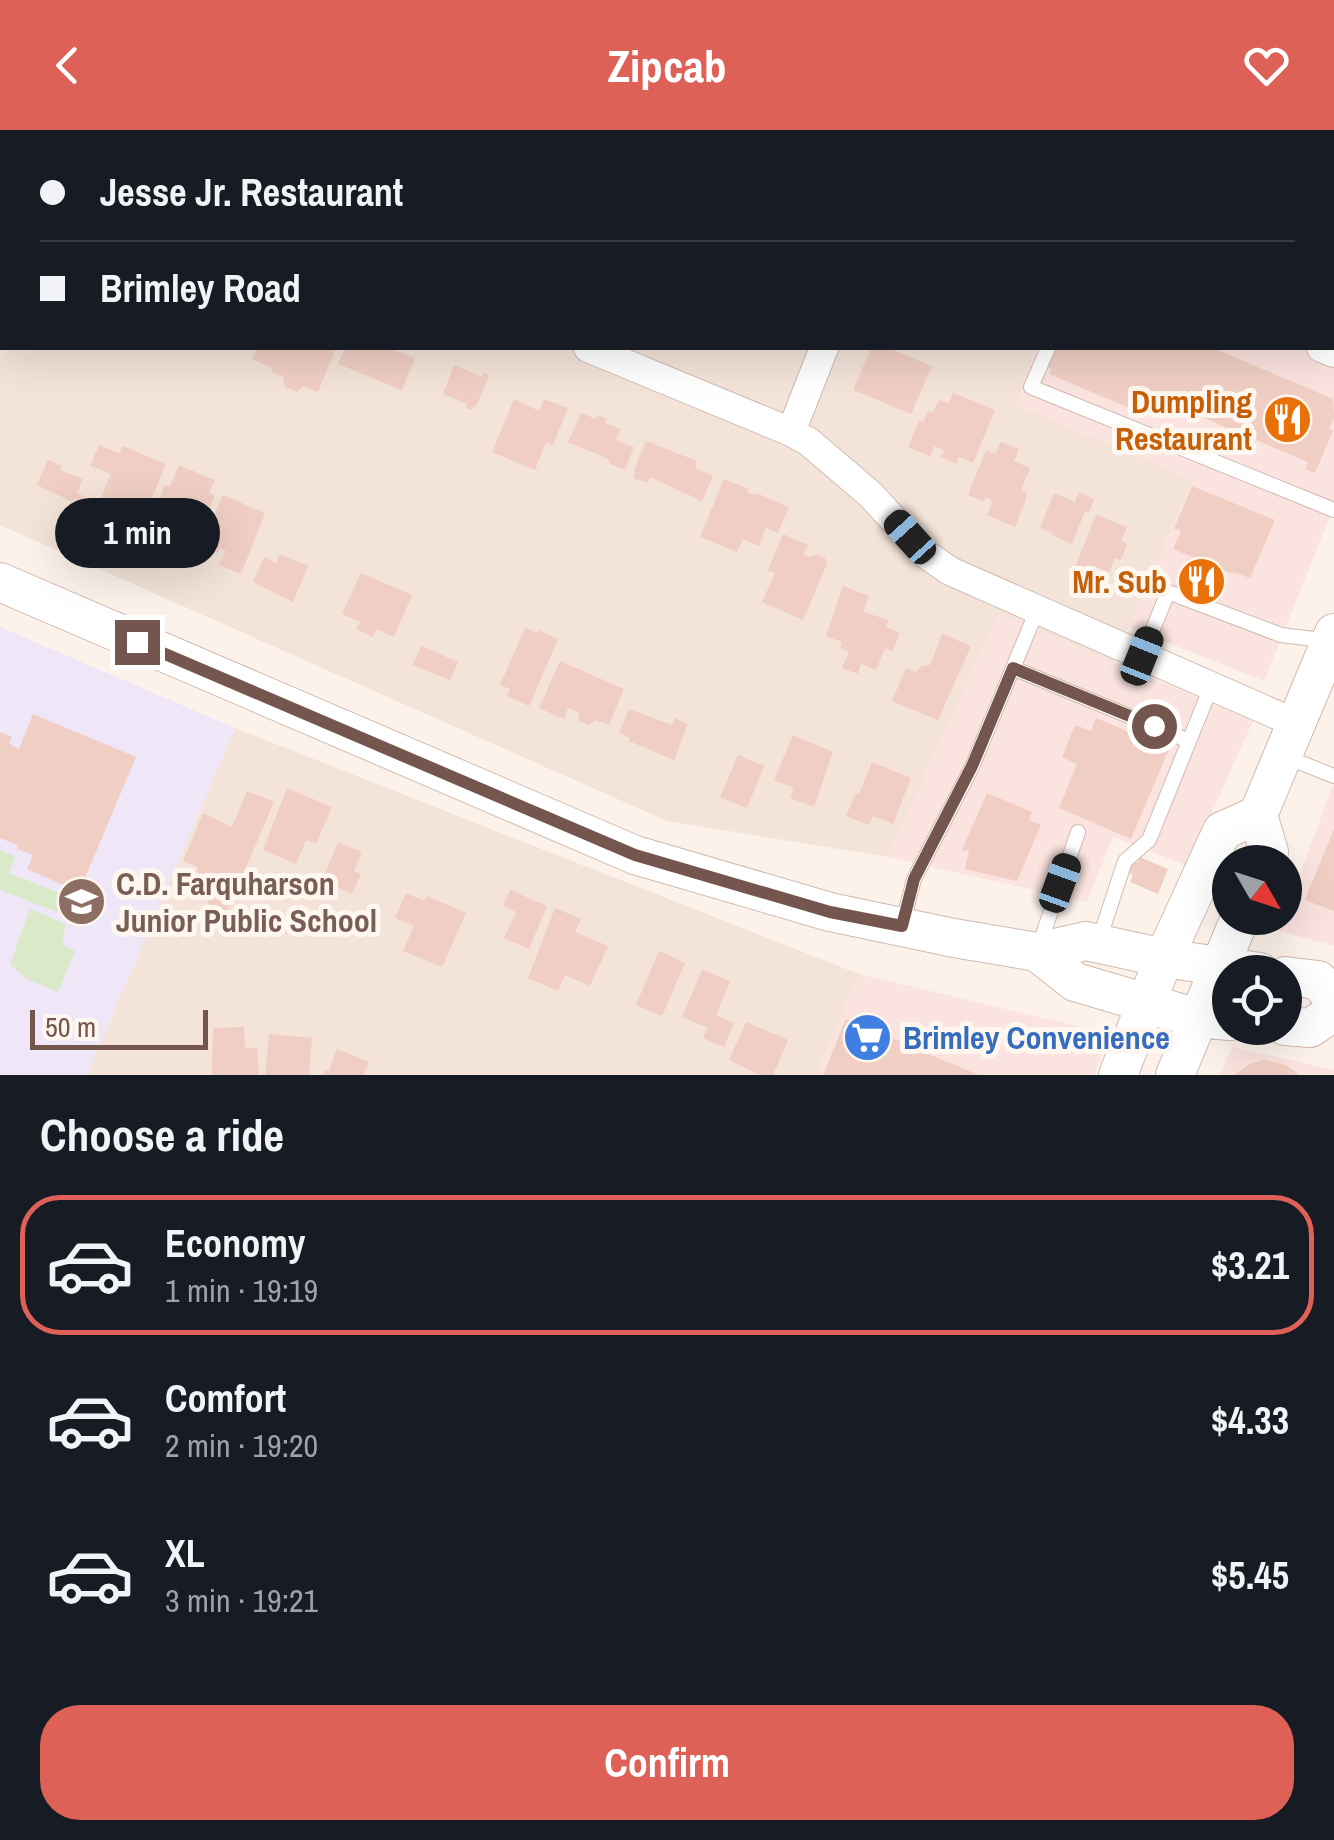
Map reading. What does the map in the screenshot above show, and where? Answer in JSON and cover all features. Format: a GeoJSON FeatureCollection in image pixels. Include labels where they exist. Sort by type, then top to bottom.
{"type":"FeatureCollection","features":[{"type":"Feature","properties":{"kind":"main road"},"geometry":{"type":"LineString","coordinates":[[0,582],[635,855],[830,912],[1037,952],[1086,941],[1212,965]]}},
{"type":"Feature","properties":{"kind":"main road"},"geometry":{"type":"LineString","coordinates":[[1266,845],[1258,815],[1289,739],[1317,690],[1332,637]]}},
{"type":"Feature","properties":{"kind":"main road"},"geometry":{"type":"LineString","coordinates":[[1118,1075],[1164,958],[1222,830],[1258,815]]}},
{"type":"Feature","properties":{"kind":"main road"},"geometry":{"type":"LineString","coordinates":[[1037,952],[1074,982],[1212,1019]]}},
{"type":"Feature","properties":{"kind":"main road"},"geometry":{"type":"LineString","coordinates":[[1302,978],[1318,980],[1334,1000]]}},
{"type":"Feature","properties":{"kind":"main road"},"geometry":{"type":"LineString","coordinates":[[1302,1027],[1310,1028],[1334,1012]]}},
{"type":"Feature","properties":{"kind":"main road"},"geometry":{"type":"LineString","coordinates":[[1175,1075],[1212,1022]]}},
{"type":"Feature","properties":{"kind":"street"},"geometry":{"type":"LineString","coordinates":[[593,350],[791,432],[871,495],[924,554],[950,571],[1211,687],[1289,739]]}},
{"type":"Feature","properties":{"kind":"street"},"geometry":{"type":"LineString","coordinates":[[791,432],[823,350]]}},
{"type":"Feature","properties":{"kind":"lane"},"geometry":{"type":"LineString","coordinates":[[1047,350],[1031,387],[1334,510]]}},
{"type":"Feature","properties":{"kind":"lane"},"geometry":{"type":"LineString","coordinates":[[1142,656],[1168,592],[1281,635],[1332,637]]}},
{"type":"Feature","properties":{"kind":"lane"},"geometry":{"type":"LineString","coordinates":[[902,926],[914,879],[972,766],[1037,610]]}},
{"type":"Feature","properties":{"kind":"lane"},"geometry":{"type":"LineString","coordinates":[[1013,668],[1189,741]]}},
{"type":"Feature","properties":{"kind":"lane"},"geometry":{"type":"LineString","coordinates":[[1098,944],[1126,862],[1148,840],[1211,687]]}},
{"type":"Feature","properties":{"kind":"lane"},"geometry":{"type":"LineString","coordinates":[[1289,739],[1334,776]]}},
{"type":"Feature","properties":{"kind":"lane"},"geometry":{"type":"LineString","coordinates":[[1037,952],[1078,832]]}},
{"type":"Feature","properties":{"kind":"shaded area"},"geometry":{"type":"Polygon","coordinates":[[[0,350],[1035,350],[1016,405],[1193,480],[1113,662],[998,614],[888,857],[667,821],[0,525],[0,350]]]}},
{"type":"Feature","properties":{"kind":"shaded area"},"geometry":{"type":"Polygon","coordinates":[[[1035,350],[1334,350],[1334,506],[1264,681],[1128,627],[1193,480],[1015,405],[1035,350]]]}},
{"type":"Feature","properties":{"kind":"shaded area"},"geometry":{"type":"Polygon","coordinates":[[[998,613],[1253,721],[1188,866],[1113,837],[1087,902],[888,857],[998,613]]]}},
{"type":"Feature","properties":{"kind":"shaded area","name":"C.D. Farquharson Junior Public School"},"geometry":{"type":"Polygon","coordinates":[[[0,627],[235,728],[87,1075],[0,1075],[0,627]]]}},
{"type":"Feature","properties":{"kind":"shaded area"},"geometry":{"type":"Polygon","coordinates":[[[235,728],[859,974],[816,1075],[87,1075],[235,728]]]}},
{"type":"Feature","properties":{"kind":"shaded area"},"geometry":{"type":"Polygon","coordinates":[[[1334,781],[1334,946],[1294,935],[1302,935],[1302,868],[1334,781]]]}},
{"type":"Feature","properties":{"kind":"shaded area"},"geometry":{"type":"Polygon","coordinates":[[[859,974],[1110,1034],[1094,1075],[816,1075],[859,974]]]}},
{"type":"Feature","properties":{"kind":"shaded area"},"geometry":{"type":"Polygon","coordinates":[[[1233,1047],[1334,1070],[1334,1075],[1220,1075],[1233,1047]]]}},
{"type":"Feature","properties":{"kind":"green space"},"geometry":{"type":"Polygon","coordinates":[[[0,850],[15,856],[9,873],[80,901],[73,918],[0,890],[0,850]]]}},
{"type":"Feature","properties":{"kind":"green space"},"geometry":{"type":"Polygon","coordinates":[[[30,909],[66,924],[62,944],[75,951],[58,992],[27,979],[10,964],[30,909]]]}},
{"type":"Feature","properties":{"kind":"building"},"geometry":{"type":"Polygon","coordinates":[[[256,350],[335,350],[318,392],[303,386],[297,392],[286,387],[284,377],[252,359],[256,350]]]}},
{"type":"Feature","properties":{"kind":"building"},"geometry":{"type":"Polygon","coordinates":[[[344,350],[395,350],[415,358],[402,390],[338,364],[344,350]]]}},
{"type":"Feature","properties":{"kind":"building"},"geometry":{"type":"Polygon","coordinates":[[[870,350],[894,350],[932,366],[911,414],[853,390],[870,350]]]}},
{"type":"Feature","properties":{"kind":"building"},"geometry":{"type":"Polygon","coordinates":[[[1055,350],[1218,350],[1333,399],[1334,418],[1329,429],[1333,431],[1315,473],[1305,469],[1308,462],[1150,395],[1132,409],[1049,374],[1055,350]]]}},
{"type":"Feature","properties":{"kind":"building"},"geometry":{"type":"Polygon","coordinates":[[[454,365],[482,377],[484,372],[489,375],[472,410],[443,394],[454,365]]]}},
{"type":"Feature","properties":{"kind":"building"},"geometry":{"type":"Polygon","coordinates":[[[953,393],[995,410],[973,463],[959,457],[956,464],[941,457],[944,450],[934,446],[930,456],[908,447],[919,420],[923,422],[928,411],[933,413],[939,400],[949,403],[953,393]]]}},
{"type":"Feature","properties":{"kind":"building"},"geometry":{"type":"Polygon","coordinates":[[[514,399],[539,411],[544,399],[568,408],[553,445],[546,442],[535,470],[492,452],[514,399]]]}},
{"type":"Feature","properties":{"kind":"building"},"geometry":{"type":"Polygon","coordinates":[[[581,413],[607,419],[605,423],[621,429],[616,440],[634,447],[625,470],[568,442],[581,413]]]}},
{"type":"Feature","properties":{"kind":"building"},"geometry":{"type":"Polygon","coordinates":[[[646,441],[697,461],[695,468],[713,476],[702,501],[650,477],[647,483],[633,478],[646,441]]]}},
{"type":"Feature","properties":{"kind":"building"},"geometry":{"type":"Polygon","coordinates":[[[1001,442],[1019,449],[1014,461],[1030,468],[1021,490],[1027,493],[1025,502],[1015,527],[987,515],[993,501],[968,495],[986,450],[995,454],[1001,442]]]}},
{"type":"Feature","properties":{"kind":"building"},"geometry":{"type":"Polygon","coordinates":[[[99,445],[119,453],[123,446],[166,464],[141,525],[121,516],[126,502],[120,499],[118,504],[101,497],[111,474],[90,466],[99,445]]]}},
{"type":"Feature","properties":{"kind":"building"},"geometry":{"type":"Polygon","coordinates":[[[48,460],[62,466],[60,470],[83,479],[77,493],[83,496],[80,501],[73,502],[37,485],[48,460]]]}},
{"type":"Feature","properties":{"kind":"building"},"geometry":{"type":"Polygon","coordinates":[[[179,465],[215,480],[209,493],[215,495],[199,533],[177,523],[172,537],[150,528],[165,485],[170,487],[179,465]]]}},
{"type":"Feature","properties":{"kind":"building"},"geometry":{"type":"Polygon","coordinates":[[[724,479],[789,507],[778,533],[766,528],[759,546],[743,539],[737,552],[700,537],[724,479]]]}},
{"type":"Feature","properties":{"kind":"building"},"geometry":{"type":"Polygon","coordinates":[[[1192,486],[1275,520],[1250,578],[1173,549],[1181,531],[1174,529],[1192,486]]]}},
{"type":"Feature","properties":{"kind":"building"},"geometry":{"type":"Polygon","coordinates":[[[1079,492],[1094,499],[1072,544],[1040,528],[1054,493],[1075,502],[1079,492]]]}},
{"type":"Feature","properties":{"kind":"building"},"geometry":{"type":"Polygon","coordinates":[[[223,495],[265,513],[241,574],[219,565],[226,551],[220,548],[218,553],[201,546],[223,495]]]}},
{"type":"Feature","properties":{"kind":"building"},"geometry":{"type":"Polygon","coordinates":[[[1096,515],[1127,527],[1121,541],[1127,544],[1121,560],[1115,558],[1109,572],[1094,566],[1091,573],[1075,567],[1096,515]]]}},
{"type":"Feature","properties":{"kind":"building"},"geometry":{"type":"Polygon","coordinates":[[[783,534],[808,545],[803,554],[816,554],[825,558],[827,564],[803,620],[762,602],[775,573],[768,570],[783,534]]]}},
{"type":"Feature","properties":{"kind":"building"},"geometry":{"type":"Polygon","coordinates":[[[280,554],[308,566],[293,602],[253,582],[264,557],[276,563],[280,554]]]}},
{"type":"Feature","properties":{"kind":"building"},"geometry":{"type":"Polygon","coordinates":[[[1189,558],[1225,573],[1214,599],[1178,584],[1189,558]]]}},
{"type":"Feature","properties":{"kind":"building"},"geometry":{"type":"Polygon","coordinates":[[[361,573],[412,595],[394,637],[377,629],[373,637],[356,629],[360,622],[342,614],[361,573]]]}},
{"type":"Feature","properties":{"kind":"building"},"geometry":{"type":"Polygon","coordinates":[[[843,586],[869,596],[863,612],[889,620],[886,627],[900,633],[893,651],[885,648],[876,670],[861,664],[858,674],[842,668],[849,652],[840,648],[842,642],[826,636],[843,586]]]}},
{"type":"Feature","properties":{"kind":"building"},"geometry":{"type":"Polygon","coordinates":[[[525,628],[558,639],[529,706],[507,696],[510,689],[500,685],[525,628]]]}},
{"type":"Feature","properties":{"kind":"building"},"geometry":{"type":"Polygon","coordinates":[[[942,634],[971,646],[938,720],[892,701],[906,668],[916,672],[930,665],[942,634]]]}},
{"type":"Feature","properties":{"kind":"building"},"geometry":{"type":"Polygon","coordinates":[[[421,646],[458,662],[450,680],[413,665],[421,646]]]}},
{"type":"Feature","properties":{"kind":"building"},"geometry":{"type":"Polygon","coordinates":[[[560,661],[624,689],[609,725],[596,720],[589,725],[579,721],[579,713],[568,708],[564,719],[539,708],[560,661]]]}},
{"type":"Feature","properties":{"kind":"building"},"geometry":{"type":"Polygon","coordinates":[[[629,709],[672,725],[675,718],[688,724],[674,760],[619,733],[629,709]]]}},
{"type":"Feature","properties":{"kind":"building"},"geometry":{"type":"Polygon","coordinates":[[[33,714],[136,757],[79,892],[27,869],[33,855],[0,838],[0,732],[12,737],[9,744],[19,749],[33,714]]]}},
{"type":"Feature","properties":{"kind":"building"},"geometry":{"type":"Polygon","coordinates":[[[1096,718],[1169,749],[1131,839],[1059,808],[1077,764],[1062,757],[1075,725],[1091,731],[1096,718]]]}},
{"type":"Feature","properties":{"kind":"building"},"geometry":{"type":"Polygon","coordinates":[[[793,735],[833,752],[814,807],[790,798],[794,788],[774,780],[793,735]]]}},
{"type":"Feature","properties":{"kind":"building"},"geometry":{"type":"Polygon","coordinates":[[[738,755],[764,766],[747,808],[720,797],[738,755]]]}},
{"type":"Feature","properties":{"kind":"building"},"geometry":{"type":"Polygon","coordinates":[[[872,762],[911,778],[893,824],[873,816],[869,825],[846,816],[872,762]]]}},
{"type":"Feature","properties":{"kind":"building"},"geometry":{"type":"Polygon","coordinates":[[[287,788],[332,807],[316,844],[306,840],[296,864],[263,850],[287,788]]]}},
{"type":"Feature","properties":{"kind":"building"},"geometry":{"type":"Polygon","coordinates":[[[247,791],[274,802],[227,911],[210,905],[204,895],[191,895],[188,887],[198,879],[198,867],[183,861],[203,813],[232,827],[247,791]]]}},
{"type":"Feature","properties":{"kind":"building"},"geometry":{"type":"Polygon","coordinates":[[[987,793],[1032,812],[1029,820],[1041,825],[1017,881],[965,869],[969,851],[962,850],[987,793]]]}},
{"type":"Feature","properties":{"kind":"building"},"geometry":{"type":"Polygon","coordinates":[[[1334,829],[1334,911],[1305,900],[1334,829]]]}},
{"type":"Feature","properties":{"kind":"building"},"geometry":{"type":"Polygon","coordinates":[[[338,842],[362,852],[354,871],[361,874],[352,894],[334,886],[328,900],[316,895],[338,842]]]}},
{"type":"Feature","properties":{"kind":"building"},"geometry":{"type":"Polygon","coordinates":[[[1140,857],[1168,869],[1158,894],[1130,882],[1133,875],[1125,871],[1130,859],[1138,863],[1140,857]]]}},
{"type":"Feature","properties":{"kind":"building"},"geometry":{"type":"Polygon","coordinates":[[[510,890],[547,906],[529,949],[504,938],[516,912],[503,906],[510,890]]]}},
{"type":"Feature","properties":{"kind":"building"},"geometry":{"type":"Polygon","coordinates":[[[406,893],[424,901],[427,896],[466,913],[442,967],[403,951],[414,926],[395,918],[406,893]]]}},
{"type":"Feature","properties":{"kind":"building"},"geometry":{"type":"Polygon","coordinates":[[[555,908],[581,919],[575,932],[608,946],[590,986],[565,975],[558,991],[528,978],[555,908]]]}},
{"type":"Feature","properties":{"kind":"building"},"geometry":{"type":"Polygon","coordinates":[[[659,951],[685,963],[662,1016],[636,1005],[659,951]]]}},
{"type":"Feature","properties":{"kind":"building"},"geometry":{"type":"Polygon","coordinates":[[[702,970],[730,981],[716,1015],[734,1023],[724,1047],[703,1038],[708,1028],[682,1017],[702,970]]]}},
{"type":"Feature","properties":{"kind":"building"},"geometry":{"type":"Polygon","coordinates":[[[846,1019],[909,1045],[908,1048],[979,1075],[823,1075],[846,1019]]]}},
{"type":"Feature","properties":{"kind":"building"},"geometry":{"type":"Polygon","coordinates":[[[746,1022],[788,1040],[773,1075],[761,1075],[729,1060],[746,1022]]]}},
{"type":"Feature","properties":{"kind":"building"},"geometry":{"type":"Polygon","coordinates":[[[244,1027],[245,1048],[257,1048],[259,1075],[212,1075],[213,1028],[244,1027]]]}},
{"type":"Feature","properties":{"kind":"building"},"geometry":{"type":"Polygon","coordinates":[[[269,1034],[312,1038],[309,1075],[265,1075],[269,1034]]]}},
{"type":"Feature","properties":{"kind":"building"},"geometry":{"type":"Polygon","coordinates":[[[337,1049],[369,1062],[364,1075],[323,1075],[325,1070],[329,1071],[337,1049]]]}},
{"type":"Feature","properties":{"kind":"building"},"geometry":{"type":"Polygon","coordinates":[[[1265,1060],[1286,1065],[1299,1075],[1234,1075],[1265,1060]]]}},
{"type":"Feature","properties":{"kind":"place","name":"Dumpling Restaurant"},"geometry":{"type":"Point","coordinates":[1287,420]}},
{"type":"Feature","properties":{"kind":"place","name":"Mr. Sub"},"geometry":{"type":"Point","coordinates":[1202,582]}},
{"type":"Feature","properties":{"kind":"place","name":"C.D. Farquharson Junior Public School"},"geometry":{"type":"Point","coordinates":[81,902]}},
{"type":"Feature","properties":{"kind":"place","name":"Brimley Convenience"},"geometry":{"type":"Point","coordinates":[868,1038]}},
{"type":"Feature","properties":{"kind":"route"},"geometry":{"type":"LineString","coordinates":[[137,642],[635,855],[830,912],[902,926],[914,879],[972,766],[1013,668],[1154,726]]}}]}
